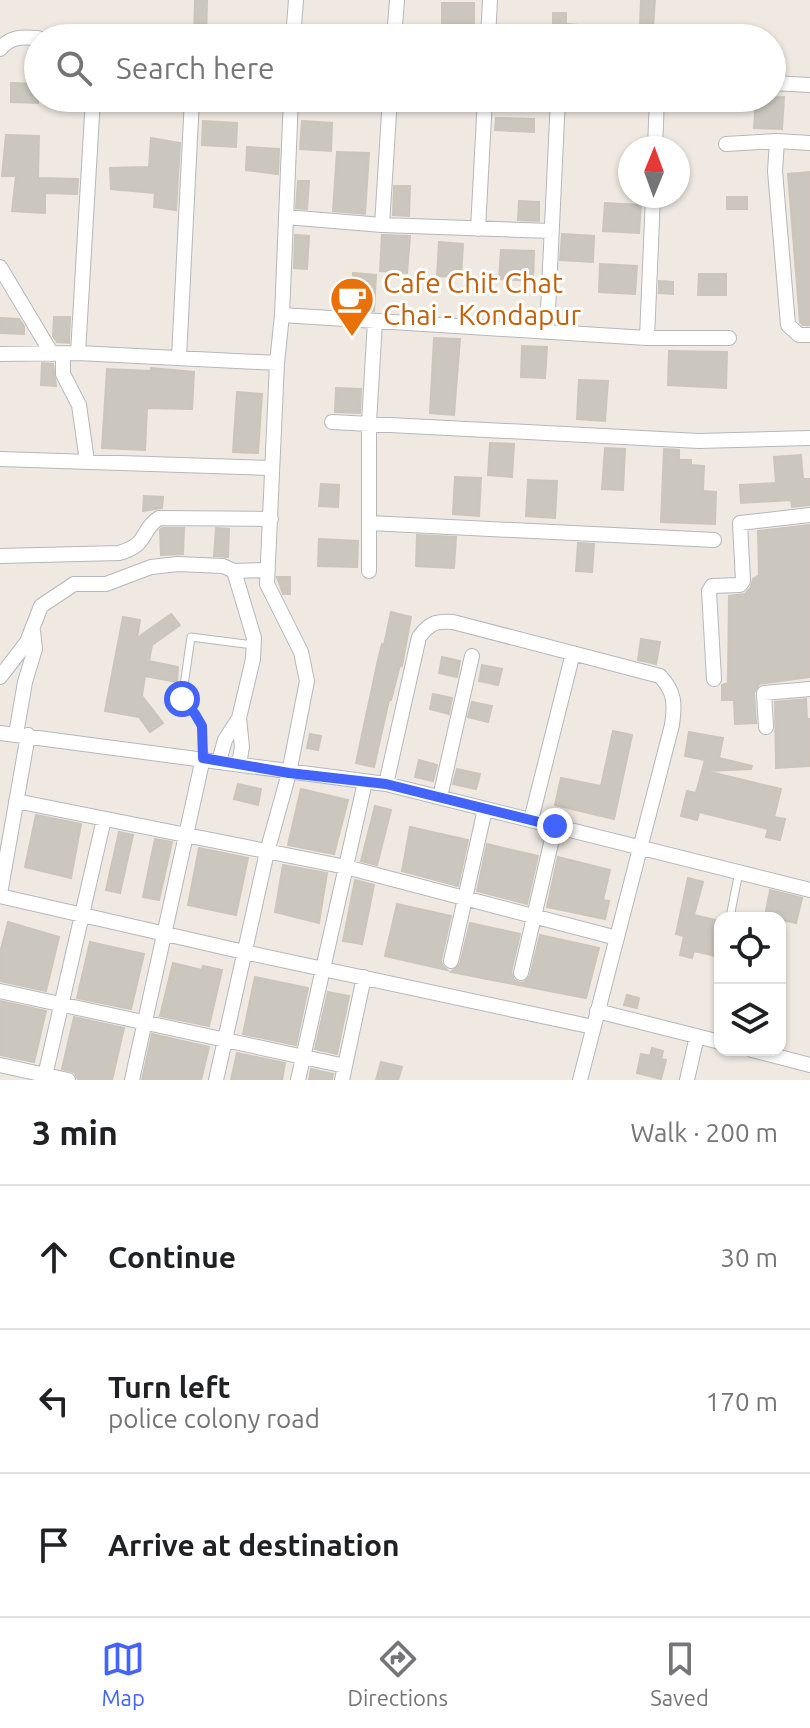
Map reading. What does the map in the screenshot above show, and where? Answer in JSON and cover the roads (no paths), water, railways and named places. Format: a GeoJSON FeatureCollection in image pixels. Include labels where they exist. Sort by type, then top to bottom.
{"type":"FeatureCollection","features":[{"type":"Feature","properties":{"kind":"street"},"geometry":{"type":"LineString","coordinates":[[294,24],[296,0]]}},
{"type":"Feature","properties":{"kind":"street"},"geometry":{"type":"LineString","coordinates":[[395,24],[397,0]]}},
{"type":"Feature","properties":{"kind":"street"},"geometry":{"type":"LineString","coordinates":[[489,24],[490,0]]}},
{"type":"Feature","properties":{"kind":"street"},"geometry":{"type":"LineString","coordinates":[[0,49],[7,41],[24,37]]}},
{"type":"Feature","properties":{"kind":"street"},"geometry":{"type":"LineString","coordinates":[[786,84],[810,85]]}},
{"type":"Feature","properties":{"kind":"street"},"geometry":{"type":"LineString","coordinates":[[78,353],[92,112]]}},
{"type":"Feature","properties":{"kind":"street"},"geometry":{"type":"LineString","coordinates":[[179,358],[191,112]]}},
{"type":"Feature","properties":{"kind":"street"},"geometry":{"type":"LineString","coordinates":[[216,1080],[267,852],[289,773],[307,681],[301,652],[267,584],[266,570],[282,315],[290,112]]}},
{"type":"Feature","properties":{"kind":"street"},"geometry":{"type":"LineString","coordinates":[[382,225],[389,112]]}},
{"type":"Feature","properties":{"kind":"street"},"geometry":{"type":"LineString","coordinates":[[478,229],[484,112]]}},
{"type":"Feature","properties":{"kind":"street"},"geometry":{"type":"LineString","coordinates":[[547,332],[557,112]]}},
{"type":"Feature","properties":{"kind":"street"},"geometry":{"type":"LineString","coordinates":[[655,136],[656,112]]}},
{"type":"Feature","properties":{"kind":"street"},"geometry":{"type":"LineString","coordinates":[[777,141],[775,171],[788,325],[799,335],[810,335]]}},
{"type":"Feature","properties":{"kind":"street"},"geometry":{"type":"LineString","coordinates":[[726,144],[810,143]]}},
{"type":"Feature","properties":{"kind":"street"},"geometry":{"type":"LineString","coordinates":[[647,338],[652,208]]}},
{"type":"Feature","properties":{"kind":"street"},"geometry":{"type":"LineString","coordinates":[[286,217],[382,225],[551,231]]}},
{"type":"Feature","properties":{"kind":"street"},"geometry":{"type":"LineString","coordinates":[[0,267],[58,354],[63,374],[79,405],[87,461]]}},
{"type":"Feature","properties":{"kind":"street"},"geometry":{"type":"LineString","coordinates":[[282,315],[647,338],[729,338]]}},
{"type":"Feature","properties":{"kind":"street"},"geometry":{"type":"LineString","coordinates":[[369,571],[369,423],[375,321]]}},
{"type":"Feature","properties":{"kind":"street"},"geometry":{"type":"LineString","coordinates":[[0,354],[78,353],[277,363]]}},
{"type":"Feature","properties":{"kind":"street"},"geometry":{"type":"LineString","coordinates":[[332,422],[699,441],[810,438]]}},
{"type":"Feature","properties":{"kind":"street"},"geometry":{"type":"LineString","coordinates":[[0,459],[271,468]]}},
{"type":"Feature","properties":{"kind":"street"},"geometry":{"type":"LineString","coordinates":[[714,679],[709,591],[712,586],[740,585],[743,581],[740,523],[810,515]]}},
{"type":"Feature","properties":{"kind":"street"},"geometry":{"type":"LineString","coordinates":[[0,556],[119,553],[143,541],[159,518],[271,519]]}},
{"type":"Feature","properties":{"kind":"street"},"geometry":{"type":"LineString","coordinates":[[369,523],[714,540]]}},
{"type":"Feature","properties":{"kind":"street"},"geometry":{"type":"LineString","coordinates":[[266,570],[234,571],[223,566],[178,564],[151,567],[106,584],[74,584],[41,606],[35,615],[35,649],[25,682],[16,801],[0,895],[244,952],[593,1027]]}},
{"type":"Feature","properties":{"kind":"street"},"geometry":{"type":"LineString","coordinates":[[219,761],[225,740],[239,718],[253,659],[251,625],[234,571]]}},
{"type":"Feature","properties":{"kind":"street"},"geometry":{"type":"LineString","coordinates":[[386,784],[419,637],[429,624],[437,621],[453,622],[660,676],[669,686],[675,698],[672,725],[580,1080]]}},
{"type":"Feature","properties":{"kind":"street"},"geometry":{"type":"LineString","coordinates":[[0,677],[33,630]]}},
{"type":"Feature","properties":{"kind":"street"},"geometry":{"type":"LineString","coordinates":[[531,820],[573,653]]}},
{"type":"Feature","properties":{"kind":"street"},"geometry":{"type":"LineString","coordinates":[[440,797],[472,656]]}},
{"type":"Feature","properties":{"kind":"street"},"geometry":{"type":"LineString","coordinates":[[766,727],[764,693],[810,689]]}},
{"type":"Feature","properties":{"kind":"street"},"geometry":{"type":"LineString","coordinates":[[239,718],[242,747],[239,764]]}},
{"type":"Feature","properties":{"kind":"street"},"geometry":{"type":"LineString","coordinates":[[0,733],[386,784],[810,890]]}},
{"type":"Feature","properties":{"kind":"street"},"geometry":{"type":"LineString","coordinates":[[132,1080],[203,758]]}},
{"type":"Feature","properties":{"kind":"street"},"geometry":{"type":"LineString","coordinates":[[298,1080],[365,782]]}},
{"type":"Feature","properties":{"kind":"street"},"geometry":{"type":"LineString","coordinates":[[16,801],[346,867],[617,938]]}},
{"type":"Feature","properties":{"kind":"street"},"geometry":{"type":"LineString","coordinates":[[451,961],[485,809]]}},
{"type":"Feature","properties":{"kind":"street"},"geometry":{"type":"LineString","coordinates":[[45,1078],[104,819]]}},
{"type":"Feature","properties":{"kind":"street"},"geometry":{"type":"LineString","coordinates":[[521,973],[555,826]]}},
{"type":"Feature","properties":{"kind":"street"},"geometry":{"type":"LineString","coordinates":[[0,991],[303,1058],[344,1073],[364,977]]}},
{"type":"Feature","properties":{"kind":"street"},"geometry":{"type":"LineString","coordinates":[[597,1011],[714,1040]]}},
{"type":"Feature","properties":{"kind":"street"},"geometry":{"type":"LineString","coordinates":[[687,1080],[697,1036]]}},
{"type":"Feature","properties":{"kind":"street"},"geometry":{"type":"LineString","coordinates":[[775,1056],[810,1065]]}},
{"type":"Feature","properties":{"kind":"street"},"geometry":{"type":"LineString","coordinates":[[0,1065],[45,1078],[68,1080]]}},
{"type":"Feature","properties":{"kind":"lane"},"geometry":{"type":"LineString","coordinates":[[203,758],[202,726],[182,699],[190,639],[196,636],[253,645]]}},
{"type":"Feature","properties":{"kind":"lane"},"geometry":{"type":"LineString","coordinates":[[731,912],[739,872]]}},
{"type":"Feature","properties":{"kind":"place","name":"Cafe Chit Chat Chai - Kondapur"},"geometry":{"type":"Point","coordinates":[352,338]}}]}
